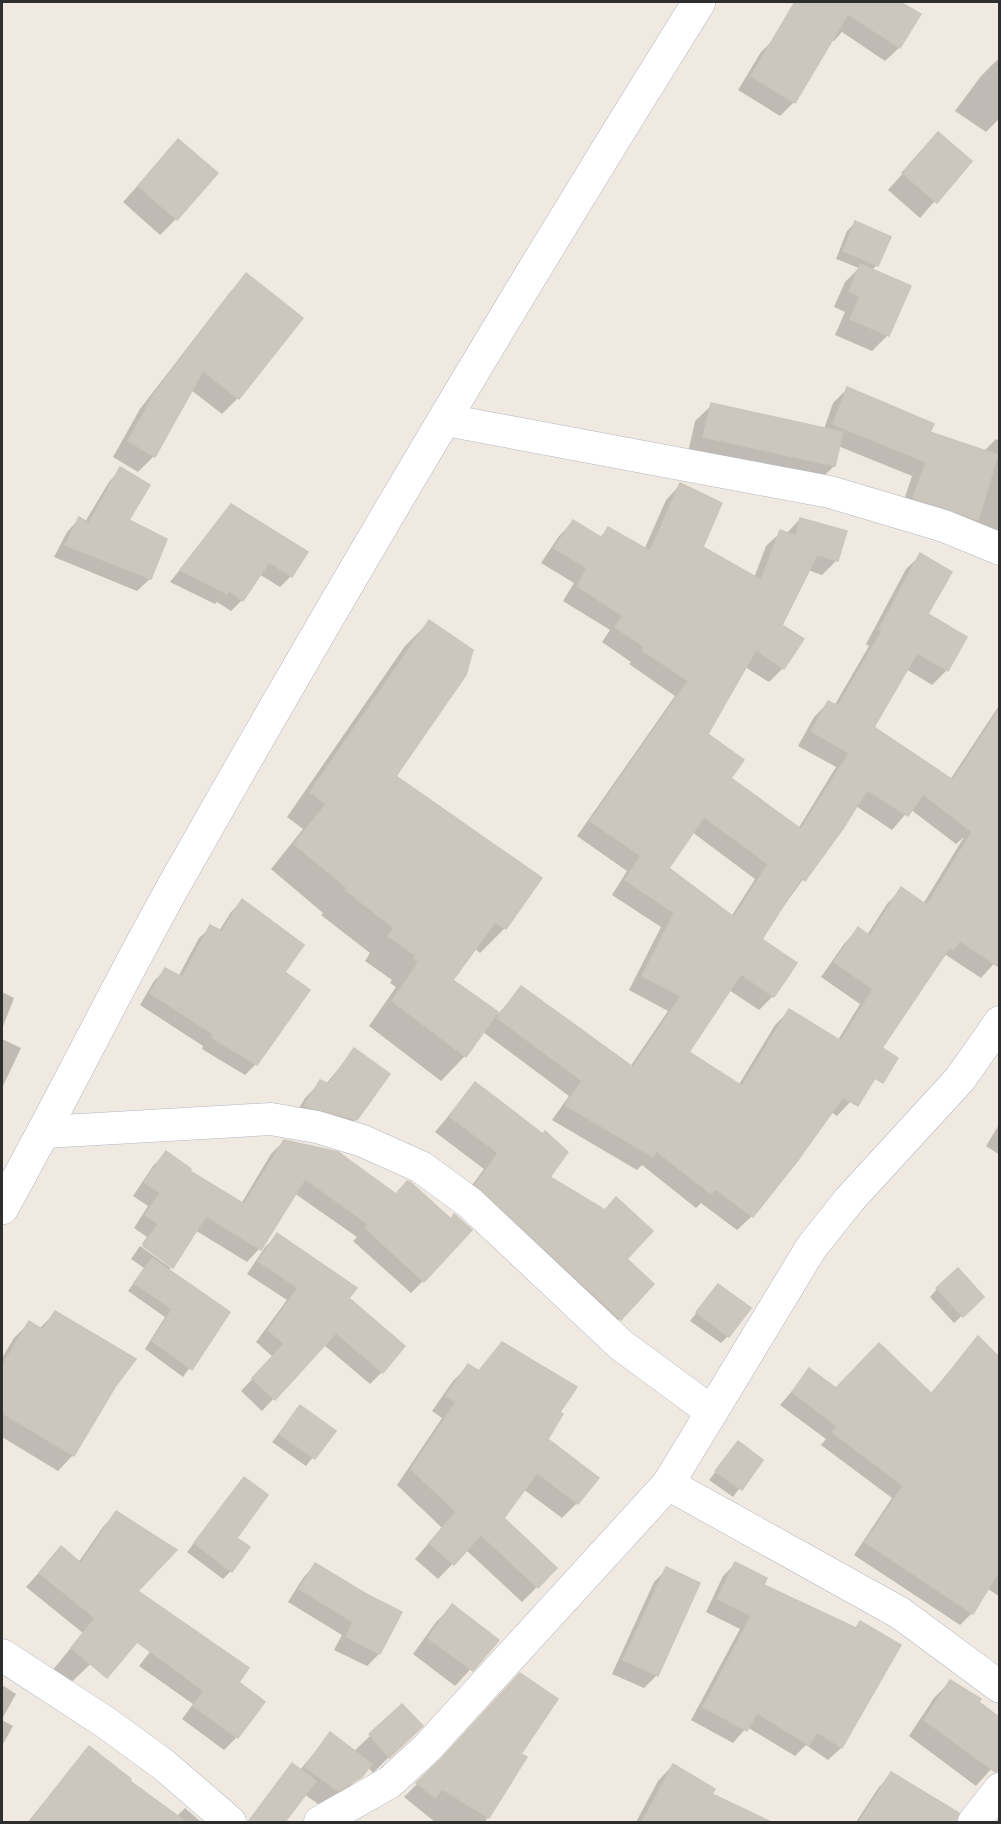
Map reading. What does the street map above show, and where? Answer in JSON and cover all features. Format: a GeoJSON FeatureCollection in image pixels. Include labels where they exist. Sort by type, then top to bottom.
{"type":"FeatureCollection","features":[{"type":"Feature","properties":{"kind":"main road"},"geometry":{"type":"LineString","coordinates":[[2,1208],[45,1132],[171,891],[446,420],[699,2]]}},
{"type":"Feature","properties":{"kind":"street"},"geometry":{"type":"LineString","coordinates":[[446,420],[830,492],[944,526],[999,549]]}},
{"type":"Feature","properties":{"kind":"street"},"geometry":{"type":"LineString","coordinates":[[320,1822],[390,1782],[427,1748],[668,1484],[811,1248],[849,1200],[960,1079],[999,1022]]}},
{"type":"Feature","properties":{"kind":"street"},"geometry":{"type":"LineString","coordinates":[[45,1132],[271,1119],[317,1127],[363,1141],[421,1167],[470,1203],[621,1345],[712,1412]]}},
{"type":"Feature","properties":{"kind":"street"},"geometry":{"type":"LineString","coordinates":[[668,1484],[900,1613],[999,1687]]}},
{"type":"Feature","properties":{"kind":"street"},"geometry":{"type":"LineString","coordinates":[[2,1656],[122,1734],[231,1822]]}},
{"type":"Feature","properties":{"kind":"street"},"geometry":{"type":"LineString","coordinates":[[974,1822],[999,1789]]}},
{"type":"Feature","properties":{"kind":"building"},"geometry":{"type":"Polygon","coordinates":[[[795,2],[900,2],[921,14],[900,48],[848,14],[795,103],[751,76],[795,2]]]}},
{"type":"Feature","properties":{"kind":"building"},"geometry":{"type":"Polygon","coordinates":[[[938,132],[972,161],[937,203],[902,173],[938,132]]]}},
{"type":"Feature","properties":{"kind":"building"},"geometry":{"type":"Polygon","coordinates":[[[178,139],[218,173],[177,220],[138,186],[178,139]]]}},
{"type":"Feature","properties":{"kind":"building"},"geometry":{"type":"Polygon","coordinates":[[[855,221],[891,237],[878,266],[843,251],[855,221]]]}},
{"type":"Feature","properties":{"kind":"building"},"geometry":{"type":"Polygon","coordinates":[[[860,264],[911,286],[889,336],[850,319],[860,296],[849,291],[860,264]]]}},
{"type":"Feature","properties":{"kind":"building"},"geometry":{"type":"Polygon","coordinates":[[[246,273],[303,318],[239,399],[203,371],[155,457],[128,441],[156,391],[246,273]]]}},
{"type":"Feature","properties":{"kind":"building"},"geometry":{"type":"Polygon","coordinates":[[[847,387],[934,424],[930,432],[998,455],[978,520],[913,498],[926,462],[833,424],[847,387]]]}},
{"type":"Feature","properties":{"kind":"building"},"geometry":{"type":"Polygon","coordinates":[[[711,403],[843,432],[835,466],[703,437],[711,403]]]}},
{"type":"Feature","properties":{"kind":"building"},"geometry":{"type":"Polygon","coordinates":[[[120,467],[150,485],[129,520],[167,539],[151,579],[65,545],[79,517],[89,523],[120,467]]]}},
{"type":"Feature","properties":{"kind":"building"},"geometry":{"type":"Polygon","coordinates":[[[680,483],[722,503],[703,547],[761,580],[780,530],[796,536],[800,518],[847,531],[838,561],[817,555],[782,625],[804,639],[784,669],[756,650],[708,734],[744,760],[731,778],[801,829],[849,753],[811,731],[828,701],[838,706],[882,631],[879,629],[920,553],[952,572],[928,614],[967,637],[948,671],[917,653],[874,727],[953,780],[999,709],[999,967],[960,941],[953,950],[950,947],[882,1048],[898,1058],[883,1083],[875,1078],[858,1106],[843,1097],[798,1160],[753,1217],[715,1189],[711,1194],[656,1151],[653,1157],[565,1105],[582,1081],[497,1018],[521,986],[633,1067],[681,996],[642,976],[674,913],[625,880],[641,856],[590,821],[688,681],[642,650],[644,647],[615,627],[623,616],[577,586],[587,568],[554,548],[573,520],[602,538],[608,527],[650,551],[680,483]],[[867,790],[844,827],[805,881],[801,878],[762,939],[797,963],[774,997],[741,974],[689,1052],[742,1086],[789,1009],[841,1041],[873,989],[834,962],[858,927],[870,936],[901,887],[927,905],[972,832],[923,794],[908,816],[867,790]],[[704,817],[669,868],[734,917],[768,864],[704,817]]]}},
{"type":"Feature","properties":{"kind":"building"},"geometry":{"type":"Polygon","coordinates":[[[231,504],[308,552],[292,577],[269,562],[243,601],[229,591],[227,594],[180,570],[231,504]]]}},
{"type":"Feature","properties":{"kind":"building"},"geometry":{"type":"Polygon","coordinates":[[[429,620],[473,650],[466,675],[396,776],[542,878],[506,929],[495,922],[453,980],[498,1012],[466,1057],[392,1001],[419,962],[413,958],[415,955],[388,936],[394,928],[345,890],[347,888],[294,844],[326,804],[310,792],[429,620]]]}},
{"type":"Feature","properties":{"kind":"building"},"geometry":{"type":"Polygon","coordinates":[[[242,899],[304,945],[285,972],[310,990],[257,1065],[212,1038],[213,1034],[150,993],[165,968],[182,977],[210,925],[222,931],[242,899]]]}},
{"type":"Feature","properties":{"kind":"building"},"geometry":{"type":"Polygon","coordinates":[[[354,1048],[390,1074],[357,1120],[304,1106],[320,1080],[329,1084],[354,1048]]]}},
{"type":"Feature","properties":{"kind":"building"},"geometry":{"type":"Polygon","coordinates":[[[475,1082],[543,1134],[545,1131],[568,1152],[550,1177],[605,1210],[616,1197],[653,1231],[627,1259],[654,1284],[621,1320],[475,1185],[498,1153],[449,1116],[475,1082]]]}},
{"type":"Feature","properties":{"kind":"building"},"geometry":{"type":"Polygon","coordinates":[[[284,1140],[338,1152],[396,1194],[407,1181],[410,1182],[451,1219],[454,1214],[472,1230],[424,1282],[365,1228],[368,1224],[305,1179],[261,1250],[206,1216],[173,1268],[143,1246],[158,1224],[145,1215],[160,1193],[144,1182],[166,1151],[191,1169],[190,1171],[244,1204],[284,1140]]]}},
{"type":"Feature","properties":{"kind":"building"},"geometry":{"type":"Polygon","coordinates":[[[277,1233],[357,1288],[349,1298],[405,1346],[383,1373],[336,1333],[275,1400],[252,1378],[284,1344],[268,1330],[298,1288],[258,1261],[277,1233]]]}},
{"type":"Feature","properties":{"kind":"building"},"geometry":{"type":"Polygon","coordinates":[[[152,1258],[230,1312],[192,1370],[152,1341],[172,1309],[134,1283],[152,1258]]]}},
{"type":"Feature","properties":{"kind":"building"},"geometry":{"type":"Polygon","coordinates":[[[958,1268],[984,1297],[963,1317],[936,1288],[958,1268]]]}},
{"type":"Feature","properties":{"kind":"building"},"geometry":{"type":"Polygon","coordinates":[[[718,1284],[751,1308],[729,1337],[696,1312],[718,1284]]]}},
{"type":"Feature","properties":{"kind":"building"},"geometry":{"type":"Polygon","coordinates":[[[55,1311],[136,1359],[115,1387],[74,1456],[2,1413],[2,1366],[29,1321],[43,1330],[55,1311]]]}},
{"type":"Feature","properties":{"kind":"building"},"geometry":{"type":"Polygon","coordinates":[[[978,1336],[999,1357],[999,1571],[973,1614],[865,1542],[903,1486],[832,1432],[837,1426],[792,1392],[809,1368],[836,1388],[879,1343],[932,1394],[978,1336]]]}},
{"type":"Feature","properties":{"kind":"building"},"geometry":{"type":"Polygon","coordinates":[[[502,1342],[577,1387],[560,1412],[563,1414],[548,1439],[599,1478],[578,1504],[537,1473],[504,1518],[557,1568],[538,1588],[481,1535],[454,1565],[429,1543],[456,1512],[411,1469],[456,1402],[446,1396],[468,1364],[479,1371],[502,1342]]]}},
{"type":"Feature","properties":{"kind":"building"},"geometry":{"type":"Polygon","coordinates":[[[300,1405],[336,1431],[315,1459],[279,1434],[300,1405]]]}},
{"type":"Feature","properties":{"kind":"building"},"geometry":{"type":"Polygon","coordinates":[[[738,1441],[763,1460],[742,1490],[715,1471],[738,1441]]]}},
{"type":"Feature","properties":{"kind":"building"},"geometry":{"type":"Polygon","coordinates":[[[244,1477],[268,1495],[237,1538],[250,1547],[232,1572],[194,1543],[244,1477]]]}},
{"type":"Feature","properties":{"kind":"building"},"geometry":{"type":"Polygon","coordinates":[[[116,1511],[177,1550],[138,1591],[249,1668],[239,1682],[265,1702],[238,1738],[193,1706],[204,1691],[137,1642],[107,1678],[71,1648],[95,1618],[39,1573],[61,1546],[81,1563],[116,1511]]]}},
{"type":"Feature","properties":{"kind":"building"},"geometry":{"type":"Polygon","coordinates":[[[735,1562],[767,1578],[764,1585],[856,1628],[860,1621],[901,1645],[842,1748],[817,1732],[809,1745],[757,1713],[747,1731],[703,1707],[751,1616],[717,1599],[735,1562]]]}},
{"type":"Feature","properties":{"kind":"building"},"geometry":{"type":"Polygon","coordinates":[[[315,1563],[366,1594],[402,1612],[380,1654],[346,1637],[353,1622],[299,1589],[315,1563]]]}},
{"type":"Feature","properties":{"kind":"building"},"geometry":{"type":"Polygon","coordinates":[[[666,1567],[700,1583],[658,1676],[623,1660],[666,1567]]]}},
{"type":"Feature","properties":{"kind":"building"},"geometry":{"type":"Polygon","coordinates":[[[452,1604],[499,1640],[473,1671],[428,1638],[452,1604]]]}},
{"type":"Feature","properties":{"kind":"building"},"geometry":{"type":"Polygon","coordinates":[[[520,1673],[558,1699],[521,1754],[527,1757],[489,1818],[442,1789],[435,1798],[416,1783],[440,1760],[520,1673]]]}},
{"type":"Feature","properties":{"kind":"building"},"geometry":{"type":"Polygon","coordinates":[[[950,1680],[981,1699],[979,1702],[999,1717],[999,1771],[995,1772],[924,1720],[950,1680]]]}},
{"type":"Feature","properties":{"kind":"building"},"geometry":{"type":"Polygon","coordinates":[[[402,1704],[423,1726],[389,1758],[369,1734],[402,1704]]]}},
{"type":"Feature","properties":{"kind":"building"},"geometry":{"type":"Polygon","coordinates":[[[330,1732],[372,1764],[362,1777],[338,1791],[305,1767],[330,1732]]]}},
{"type":"Feature","properties":{"kind":"building"},"geometry":{"type":"Polygon","coordinates":[[[89,1746],[131,1779],[130,1781],[186,1822],[29,1822],[89,1746]]]}},
{"type":"Feature","properties":{"kind":"building"},"geometry":{"type":"Polygon","coordinates":[[[292,1763],[316,1781],[285,1822],[248,1822],[292,1763]]]}},
{"type":"Feature","properties":{"kind":"building"},"geometry":{"type":"Polygon","coordinates":[[[673,1764],[715,1789],[712,1794],[771,1822],[642,1822],[673,1764]]]}},
{"type":"Feature","properties":{"kind":"building"},"geometry":{"type":"Polygon","coordinates":[[[891,1772],[959,1813],[956,1822],[859,1822],[891,1772]]]}}]}
